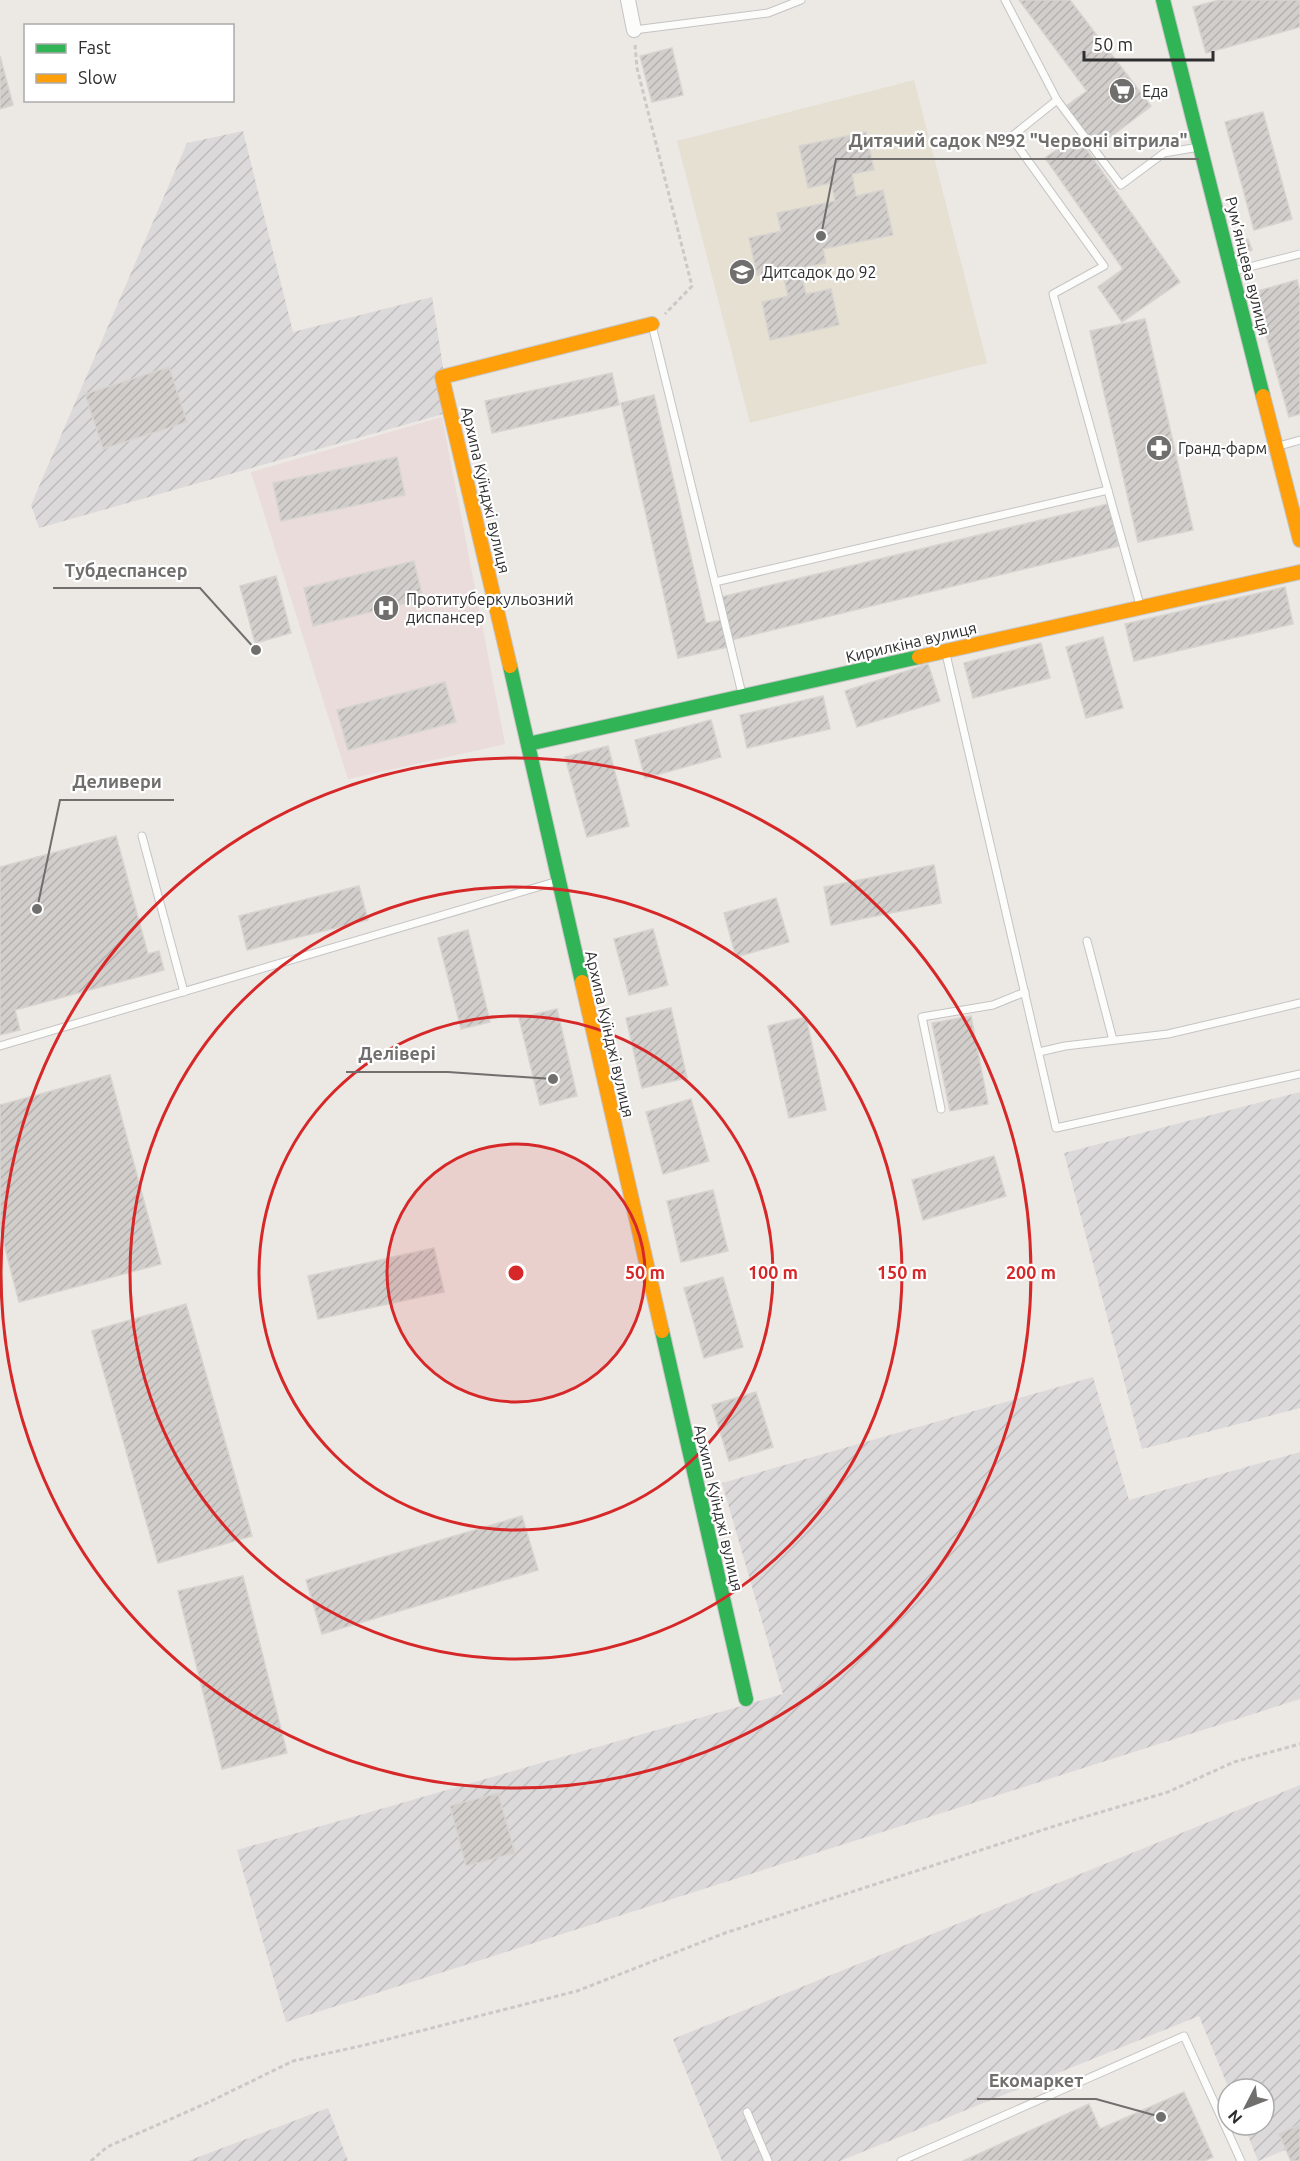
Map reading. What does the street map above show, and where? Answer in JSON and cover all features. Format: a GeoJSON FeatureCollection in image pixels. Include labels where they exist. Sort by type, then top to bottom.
{"type":"FeatureCollection","features":[{"type":"Feature","properties":{"kind":"street"},"geometry":{"type":"LineString","coordinates":[[628,0],[634,30]]}},
{"type":"Feature","properties":{"kind":"street","name":"Рум’янцева вулиця"},"geometry":{"type":"LineString","coordinates":[[1163,0],[1300,540]]}},
{"type":"Feature","properties":{"kind":"street","name":"Архипа Куїнджі вулиця"},"geometry":{"type":"LineString","coordinates":[[652,324],[442,377],[746,1699]]}},
{"type":"Feature","properties":{"kind":"street","name":"Кирилкіна вулиця"},"geometry":{"type":"LineString","coordinates":[[528,744],[1300,572]]}},
{"type":"Feature","properties":{"kind":"lane"},"geometry":{"type":"LineString","coordinates":[[634,30],[768,13],[801,0]]}},
{"type":"Feature","properties":{"kind":"lane"},"geometry":{"type":"LineString","coordinates":[[1005,0],[1057,100],[1120,185],[1164,153],[1200,147]]}},
{"type":"Feature","properties":{"kind":"lane"},"geometry":{"type":"LineString","coordinates":[[1057,100],[1011,137],[1104,266],[1053,294],[1141,608]]}},
{"type":"Feature","properties":{"kind":"lane"},"geometry":{"type":"LineString","coordinates":[[1232,271],[1300,254]]}},
{"type":"Feature","properties":{"kind":"lane"},"geometry":{"type":"LineString","coordinates":[[652,324],[743,696]]}},
{"type":"Feature","properties":{"kind":"lane"},"geometry":{"type":"LineString","coordinates":[[1276,446],[1300,440]]}},
{"type":"Feature","properties":{"kind":"lane"},"geometry":{"type":"LineString","coordinates":[[715,582],[1108,490]]}},
{"type":"Feature","properties":{"kind":"lane"},"geometry":{"type":"LineString","coordinates":[[946,651],[1056,1128],[1300,1074]]}},
{"type":"Feature","properties":{"kind":"lane"},"geometry":{"type":"LineString","coordinates":[[142,836],[184,992]]}},
{"type":"Feature","properties":{"kind":"lane"},"geometry":{"type":"LineString","coordinates":[[0,1046],[558,881]]}},
{"type":"Feature","properties":{"kind":"lane"},"geometry":{"type":"LineString","coordinates":[[1087,940],[1113,1040]]}},
{"type":"Feature","properties":{"kind":"lane"},"geometry":{"type":"LineString","coordinates":[[941,1109],[922,1017],[993,1005],[1025,992]]}},
{"type":"Feature","properties":{"kind":"lane"},"geometry":{"type":"LineString","coordinates":[[1039,1052],[1065,1046],[1168,1034],[1300,1003]]}},
{"type":"Feature","properties":{"kind":"lane"},"geometry":{"type":"LineString","coordinates":[[901,2161],[1184,2036],[1241,2161]]}},
{"type":"Feature","properties":{"kind":"lane"},"geometry":{"type":"LineString","coordinates":[[747,2112],[768,2161]]}},
{"type":"Feature","properties":{"kind":"path"},"geometry":{"type":"LineString","coordinates":[[634,30],[637,68],[692,285],[656,323],[652,324]]}},
{"type":"Feature","properties":{"kind":"path"},"geometry":{"type":"LineString","coordinates":[[91,2161],[107,2147],[207,2103],[292,2061],[365,2045],[577,1991],[725,1933],[1061,1824],[1168,1792],[1234,1762],[1300,1744]]}},
{"type":"Feature","properties":{"kind":"shaded area"},"geometry":{"type":"Polygon","coordinates":[[[914,80],[987,363],[750,423],[677,141],[914,80]]]}},
{"type":"Feature","properties":{"kind":"shaded area"},"geometry":{"type":"Polygon","coordinates":[[[243,131],[293,332],[432,297],[450,412],[39,528],[31,505],[187,143],[243,131]]]}},
{"type":"Feature","properties":{"kind":"shaded area","name":"Протитуберкульозний диспансер"},"geometry":{"type":"Polygon","coordinates":[[[442,417],[505,744],[348,779],[251,472],[442,417]]]}},
{"type":"Feature","properties":{"kind":"shaded area"},"geometry":{"type":"Polygon","coordinates":[[[1300,1092],[1300,1408],[1142,1449],[1064,1153],[1300,1092]]]}},
{"type":"Feature","properties":{"kind":"shaded area"},"geometry":{"type":"Polygon","coordinates":[[[1093,1377],[1129,1500],[1300,1452],[1300,1699],[286,2022],[237,1850],[783,1694],[722,1483],[1093,1377]]]}},
{"type":"Feature","properties":{"kind":"shaded area"},"geometry":{"type":"Polygon","coordinates":[[[1300,1785],[1300,2144],[1258,2161],[1249,2137],[1276,2137],[1276,2077],[1224,2077],[1199,2016],[840,2161],[722,2161],[673,2039],[1300,1785]]]}},
{"type":"Feature","properties":{"kind":"shaded area"},"geometry":{"type":"Polygon","coordinates":[[[328,2108],[348,2161],[188,2161],[328,2108]]]}},
{"type":"Feature","properties":{"kind":"building"},"geometry":{"type":"Polygon","coordinates":[[[1019,0],[1070,0],[1151,106],[1096,148],[1065,107],[1087,91],[1019,0]]]}},
{"type":"Feature","properties":{"kind":"building"},"geometry":{"type":"Polygon","coordinates":[[[1219,0],[1300,0],[1300,27],[1206,53],[1193,7],[1219,0]]]}},
{"type":"Feature","properties":{"kind":"building"},"geometry":{"type":"Polygon","coordinates":[[[672,48],[683,95],[652,102],[640,56],[672,48]]]}},
{"type":"Feature","properties":{"kind":"building"},"geometry":{"type":"Polygon","coordinates":[[[0,56],[13,105],[0,109],[0,56]]]}},
{"type":"Feature","properties":{"kind":"building"},"geometry":{"type":"Polygon","coordinates":[[[1263,112],[1292,219],[1254,230],[1225,122],[1263,112]]]}},
{"type":"Feature","properties":{"kind":"building"},"geometry":{"type":"Polygon","coordinates":[[[866,132],[874,170],[852,174],[856,196],[883,190],[893,235],[823,249],[826,263],[800,268],[806,294],[831,289],[839,325],[770,340],[762,302],[788,296],[782,269],[757,275],[749,238],[781,231],[777,213],[835,201],[831,183],[808,188],[799,146],[866,132]]]}},
{"type":"Feature","properties":{"kind":"building"},"geometry":{"type":"Polygon","coordinates":[[[1077,136],[1180,282],[1122,322],[1098,287],[1123,269],[1045,158],[1077,136]]]}},
{"type":"Feature","properties":{"kind":"building"},"geometry":{"type":"Polygon","coordinates":[[[1248,239],[1252,250],[1242,254],[1237,243],[1248,239]]]}},
{"type":"Feature","properties":{"kind":"building"},"geometry":{"type":"Polygon","coordinates":[[[1297,280],[1300,292],[1300,414],[1289,417],[1254,292],[1297,280]]]}},
{"type":"Feature","properties":{"kind":"building"},"geometry":{"type":"Polygon","coordinates":[[[1145,319],[1193,530],[1138,542],[1090,331],[1145,319]]]}},
{"type":"Feature","properties":{"kind":"building"},"geometry":{"type":"Polygon","coordinates":[[[169,367],[187,422],[103,449],[85,394],[169,367]]]}},
{"type":"Feature","properties":{"kind":"building"},"geometry":{"type":"Polygon","coordinates":[[[612,373],[619,405],[492,433],[485,401],[612,373]]]}},
{"type":"Feature","properties":{"kind":"building"},"geometry":{"type":"Polygon","coordinates":[[[654,395],[706,623],[722,620],[728,647],[678,658],[621,403],[654,395]]]}},
{"type":"Feature","properties":{"kind":"building"},"geometry":{"type":"Polygon","coordinates":[[[397,457],[405,495],[281,521],[273,483],[397,457]]]}},
{"type":"Feature","properties":{"kind":"building"},"geometry":{"type":"Polygon","coordinates":[[[1108,504],[1119,546],[731,640],[721,597],[1108,504]]]}},
{"type":"Feature","properties":{"kind":"building"},"geometry":{"type":"Polygon","coordinates":[[[414,561],[423,599],[313,626],[304,588],[414,561]]]}},
{"type":"Feature","properties":{"kind":"building"},"geometry":{"type":"Polygon","coordinates":[[[276,576],[291,633],[255,643],[240,586],[276,576]]]}},
{"type":"Feature","properties":{"kind":"building"},"geometry":{"type":"Polygon","coordinates":[[[1285,587],[1293,624],[1134,661],[1125,624],[1285,587]]]}},
{"type":"Feature","properties":{"kind":"building"},"geometry":{"type":"Polygon","coordinates":[[[1103,637],[1123,708],[1086,718],[1066,647],[1103,637]]]}},
{"type":"Feature","properties":{"kind":"building"},"geometry":{"type":"Polygon","coordinates":[[[1041,643],[1050,678],[973,698],[964,663],[1041,643]]]}},
{"type":"Feature","properties":{"kind":"building"},"geometry":{"type":"Polygon","coordinates":[[[928,664],[940,701],[857,727],[845,691],[928,664]]]}},
{"type":"Feature","properties":{"kind":"building"},"geometry":{"type":"Polygon","coordinates":[[[445,682],[456,722],[348,750],[337,710],[445,682]]]}},
{"type":"Feature","properties":{"kind":"building"},"geometry":{"type":"Polygon","coordinates":[[[823,696],[830,729],[747,748],[740,715],[823,696]]]}},
{"type":"Feature","properties":{"kind":"building"},"geometry":{"type":"Polygon","coordinates":[[[711,720],[721,757],[645,778],[635,740],[711,720]]]}},
{"type":"Feature","properties":{"kind":"building"},"geometry":{"type":"Polygon","coordinates":[[[608,746],[629,826],[587,837],[565,757],[608,746]]]}},
{"type":"Feature","properties":{"kind":"building"},"geometry":{"type":"Polygon","coordinates":[[[116,836],[148,954],[159,951],[164,970],[15,1010],[20,1030],[0,1035],[0,867],[116,836]]]}},
{"type":"Feature","properties":{"kind":"building"},"geometry":{"type":"Polygon","coordinates":[[[934,865],[941,903],[831,925],[824,887],[934,865]]]}},
{"type":"Feature","properties":{"kind":"building"},"geometry":{"type":"Polygon","coordinates":[[[359,886],[368,920],[247,950],[239,916],[359,886]]]}},
{"type":"Feature","properties":{"kind":"building"},"geometry":{"type":"Polygon","coordinates":[[[776,898],[789,942],[736,957],[724,913],[776,898]]]}},
{"type":"Feature","properties":{"kind":"building"},"geometry":{"type":"Polygon","coordinates":[[[653,929],[668,985],[629,995],[614,939],[653,929]]]}},
{"type":"Feature","properties":{"kind":"building"},"geometry":{"type":"Polygon","coordinates":[[[468,930],[490,1022],[461,1029],[438,938],[468,930]]]}},
{"type":"Feature","properties":{"kind":"building"},"geometry":{"type":"Polygon","coordinates":[[[671,1008],[687,1078],[642,1088],[626,1018],[671,1008]]]}},
{"type":"Feature","properties":{"kind":"building"},"geometry":{"type":"Polygon","coordinates":[[[557,1009],[577,1096],[540,1105],[519,1018],[557,1009]]]}},
{"type":"Feature","properties":{"kind":"building"},"geometry":{"type":"Polygon","coordinates":[[[971,1016],[988,1104],[950,1111],[932,1023],[971,1016]]]}},
{"type":"Feature","properties":{"kind":"building"},"geometry":{"type":"Polygon","coordinates":[[[806,1017],[826,1110],[789,1118],[768,1026],[806,1017]]]}},
{"type":"Feature","properties":{"kind":"building"},"geometry":{"type":"Polygon","coordinates":[[[110,1075],[161,1264],[19,1302],[0,1229],[0,1105],[110,1075]]]}},
{"type":"Feature","properties":{"kind":"building"},"geometry":{"type":"Polygon","coordinates":[[[691,1099],[709,1161],[663,1174],[646,1112],[691,1099]]]}},
{"type":"Feature","properties":{"kind":"building"},"geometry":{"type":"Polygon","coordinates":[[[994,1156],[1006,1196],[923,1220],[912,1180],[994,1156]]]}},
{"type":"Feature","properties":{"kind":"building"},"geometry":{"type":"Polygon","coordinates":[[[713,1190],[728,1251],[681,1262],[667,1201],[713,1190]]]}},
{"type":"Feature","properties":{"kind":"building"},"geometry":{"type":"Polygon","coordinates":[[[434,1248],[444,1292],[318,1319],[308,1276],[434,1248]]]}},
{"type":"Feature","properties":{"kind":"building"},"geometry":{"type":"Polygon","coordinates":[[[723,1277],[743,1347],[704,1358],[684,1288],[723,1277]]]}},
{"type":"Feature","properties":{"kind":"building"},"geometry":{"type":"Polygon","coordinates":[[[186,1304],[252,1536],[158,1563],[92,1331],[186,1304]]]}},
{"type":"Feature","properties":{"kind":"building"},"geometry":{"type":"Polygon","coordinates":[[[756,1392],[773,1447],[729,1461],[712,1405],[756,1392]]]}},
{"type":"Feature","properties":{"kind":"building"},"geometry":{"type":"Polygon","coordinates":[[[522,1516],[538,1570],[322,1634],[306,1580],[522,1516]]]}},
{"type":"Feature","properties":{"kind":"building"},"geometry":{"type":"Polygon","coordinates":[[[243,1576],[287,1753],[222,1769],[178,1591],[243,1576]]]}},
{"type":"Feature","properties":{"kind":"building"},"geometry":{"type":"Polygon","coordinates":[[[498,1793],[515,1853],[466,1866],[450,1806],[498,1793]]]}},
{"type":"Feature","properties":{"kind":"building"},"geometry":{"type":"Polygon","coordinates":[[[1184,2092],[1213,2157],[1204,2161],[963,2161],[1089,2104],[1100,2129],[1184,2092]]]}},
{"type":"Feature","properties":{"kind":"building"},"geometry":{"type":"Polygon","coordinates":[[[1300,2124],[1300,2161],[1291,2161],[1279,2134],[1300,2124]]]}},
{"type":"Feature","properties":{"kind":"traffic: fast"},"geometry":{"type":"LineString","coordinates":[[1163,0],[1263,396]]}},
{"type":"Feature","properties":{"kind":"traffic: fast"},"geometry":{"type":"LineString","coordinates":[[528,744],[919,657]]}},
{"type":"Feature","properties":{"kind":"traffic: fast"},"geometry":{"type":"LineString","coordinates":[[510,666],[582,982]]}},
{"type":"Feature","properties":{"kind":"traffic: fast"},"geometry":{"type":"LineString","coordinates":[[662,1331],[746,1699]]}},
{"type":"Feature","properties":{"kind":"traffic: slow"},"geometry":{"type":"LineString","coordinates":[[510,666],[442,377],[652,324]]}},
{"type":"Feature","properties":{"kind":"traffic: slow"},"geometry":{"type":"LineString","coordinates":[[1263,396],[1300,540]]}},
{"type":"Feature","properties":{"kind":"traffic: slow"},"geometry":{"type":"LineString","coordinates":[[919,657],[1300,572]]}},
{"type":"Feature","properties":{"kind":"traffic: slow"},"geometry":{"type":"LineString","coordinates":[[582,982],[662,1331]]}},
{"type":"Feature","properties":{"kind":"place","name":"Еда"},"geometry":{"type":"Point","coordinates":[1122,91]}},
{"type":"Feature","properties":{"kind":"place","name":"Дитячий садок №92 \"Червонi вiтрила\""},"geometry":{"type":"Point","coordinates":[821,236]}},
{"type":"Feature","properties":{"kind":"place","name":"Дитсадок до 92"},"geometry":{"type":"Point","coordinates":[742,272]}},
{"type":"Feature","properties":{"kind":"place","name":"Гранд-фарм"},"geometry":{"type":"Point","coordinates":[1159,448]}},
{"type":"Feature","properties":{"kind":"place","name":"Протитуберкульозний диспансер"},"geometry":{"type":"Point","coordinates":[386,608]}},
{"type":"Feature","properties":{"kind":"place","name":"Тубдеспансер"},"geometry":{"type":"Point","coordinates":[256,650]}},
{"type":"Feature","properties":{"kind":"place","name":"Деливери"},"geometry":{"type":"Point","coordinates":[37,909]}},
{"type":"Feature","properties":{"kind":"place","name":"Делівері"},"geometry":{"type":"Point","coordinates":[553,1079]}},
{"type":"Feature","properties":{"kind":"place","name":"Екомаркет"},"geometry":{"type":"Point","coordinates":[1161,2117]}}]}
